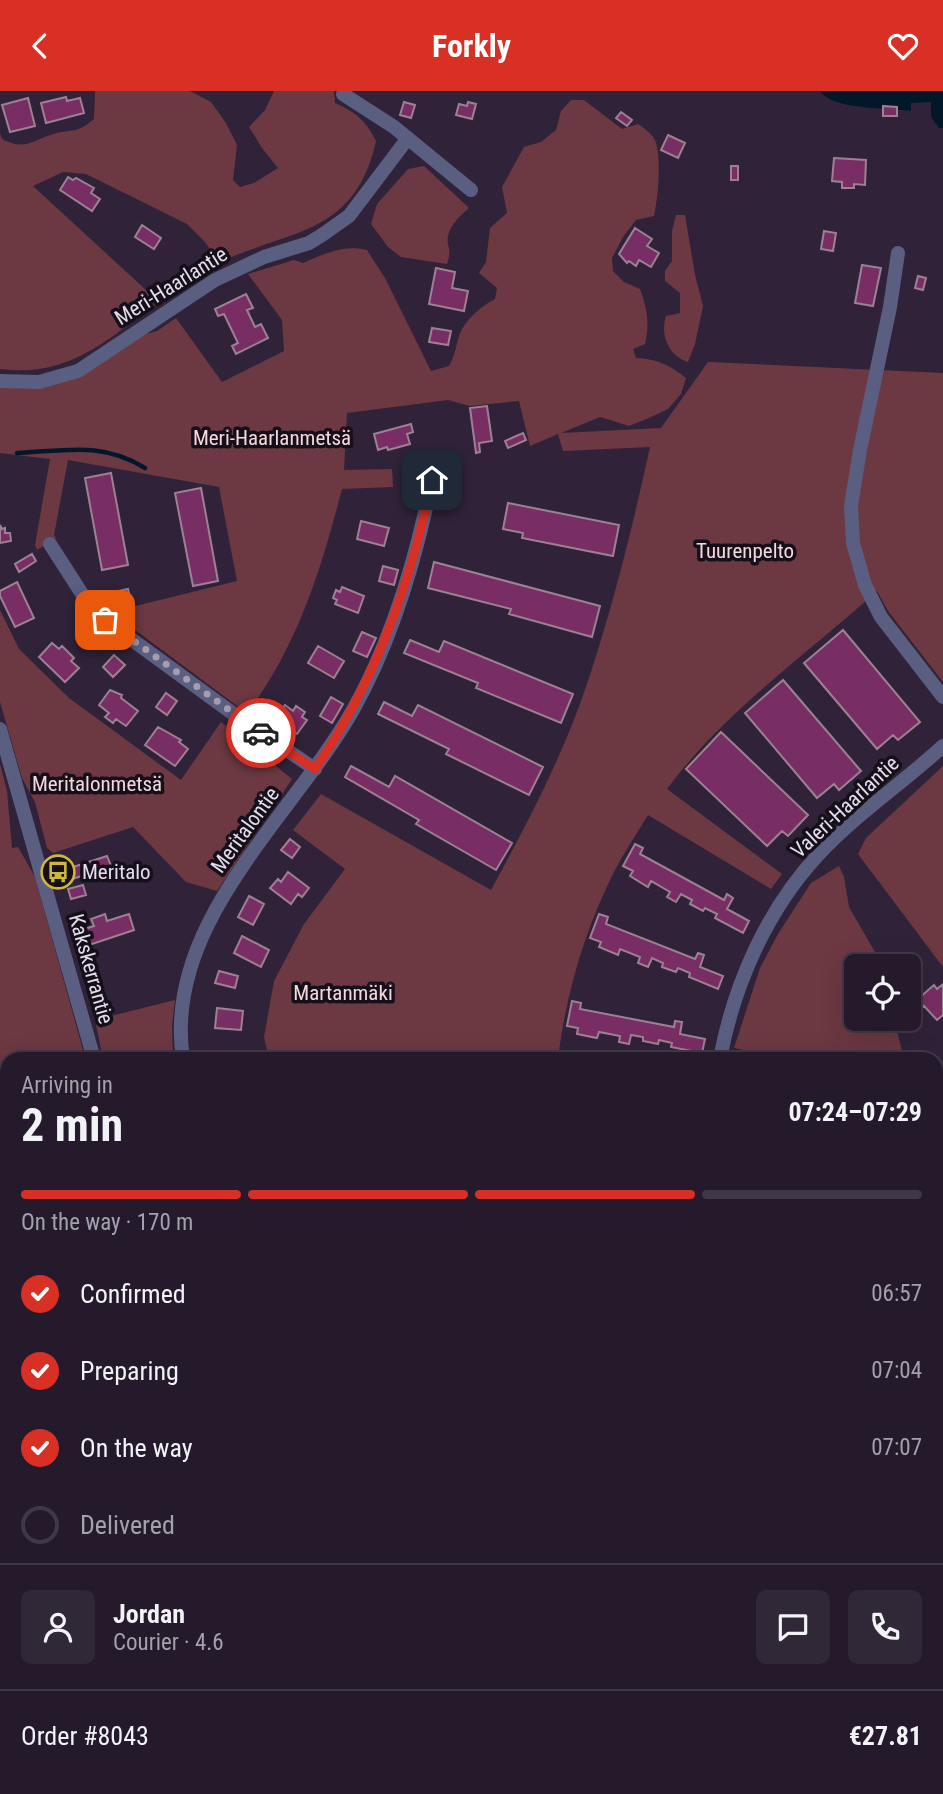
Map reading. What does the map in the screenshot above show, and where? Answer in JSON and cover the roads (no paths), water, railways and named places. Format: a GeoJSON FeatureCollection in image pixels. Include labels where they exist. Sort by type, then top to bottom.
{"type":"FeatureCollection","features":[{"type":"Feature","properties":{"kind":"street"},"geometry":{"type":"LineString","coordinates":[[342,94],[372,111],[471,190]]}},
{"type":"Feature","properties":{"kind":"street","name":"Meri-Haarlantie"},"geometry":{"type":"LineString","coordinates":[[0,381],[39,382],[78,371],[215,280],[264,257],[309,243],[349,216],[408,138]]}},
{"type":"Feature","properties":{"kind":"street"},"geometry":{"type":"LineString","coordinates":[[898,253],[851,506],[853,543],[865,585],[881,617],[943,697]]}},
{"type":"Feature","properties":{"kind":"street","name":"Meritalontie"},"geometry":{"type":"LineString","coordinates":[[183,1052],[181,1004],[201,940],[238,872],[315,769],[353,710],[390,630],[412,563],[432,480]]}},
{"type":"Feature","properties":{"kind":"street"},"geometry":{"type":"LineString","coordinates":[[50,544],[84,597],[105,620],[256,730],[315,769]]}},
{"type":"Feature","properties":{"kind":"street","name":"Kakskerrantie"},"geometry":{"type":"LineString","coordinates":[[0,729],[92,1052]]}},
{"type":"Feature","properties":{"kind":"street","name":"Valeri-Haarlantie"},"geometry":{"type":"LineString","coordinates":[[722,1052],[742,977],[771,920],[790,890],[832,841],[943,746]]}},
{"type":"Feature","properties":{"kind":"water"},"geometry":{"type":"Polygon","coordinates":[[[820,91],[943,91],[943,128],[939,128],[931,117],[931,102],[911,103],[911,111],[862,107],[836,102],[820,91]]]}},
{"type":"Feature","properties":{"kind":"waterway"},"geometry":{"type":"LineString","coordinates":[[17,453],[98,451],[114,454],[145,468]]}},
{"type":"Feature","properties":{"kind":"place","name":"Meritalo"},"geometry":{"type":"Point","coordinates":[58,872]}},
{"type":"Feature","properties":{"kind":"park label","name":"Meri-Haarlanmetsä"},"geometry":{"type":"Point","coordinates":[272,438]}},
{"type":"Feature","properties":{"kind":"park label","name":"Tuurenpelto"},"geometry":{"type":"Point","coordinates":[745,551]}},
{"type":"Feature","properties":{"kind":"park label","name":"Meritalonmetsä"},"geometry":{"type":"Point","coordinates":[97,784]}},
{"type":"Feature","properties":{"kind":"park label","name":"Martanmäki"},"geometry":{"type":"Point","coordinates":[343,993]}}]}
